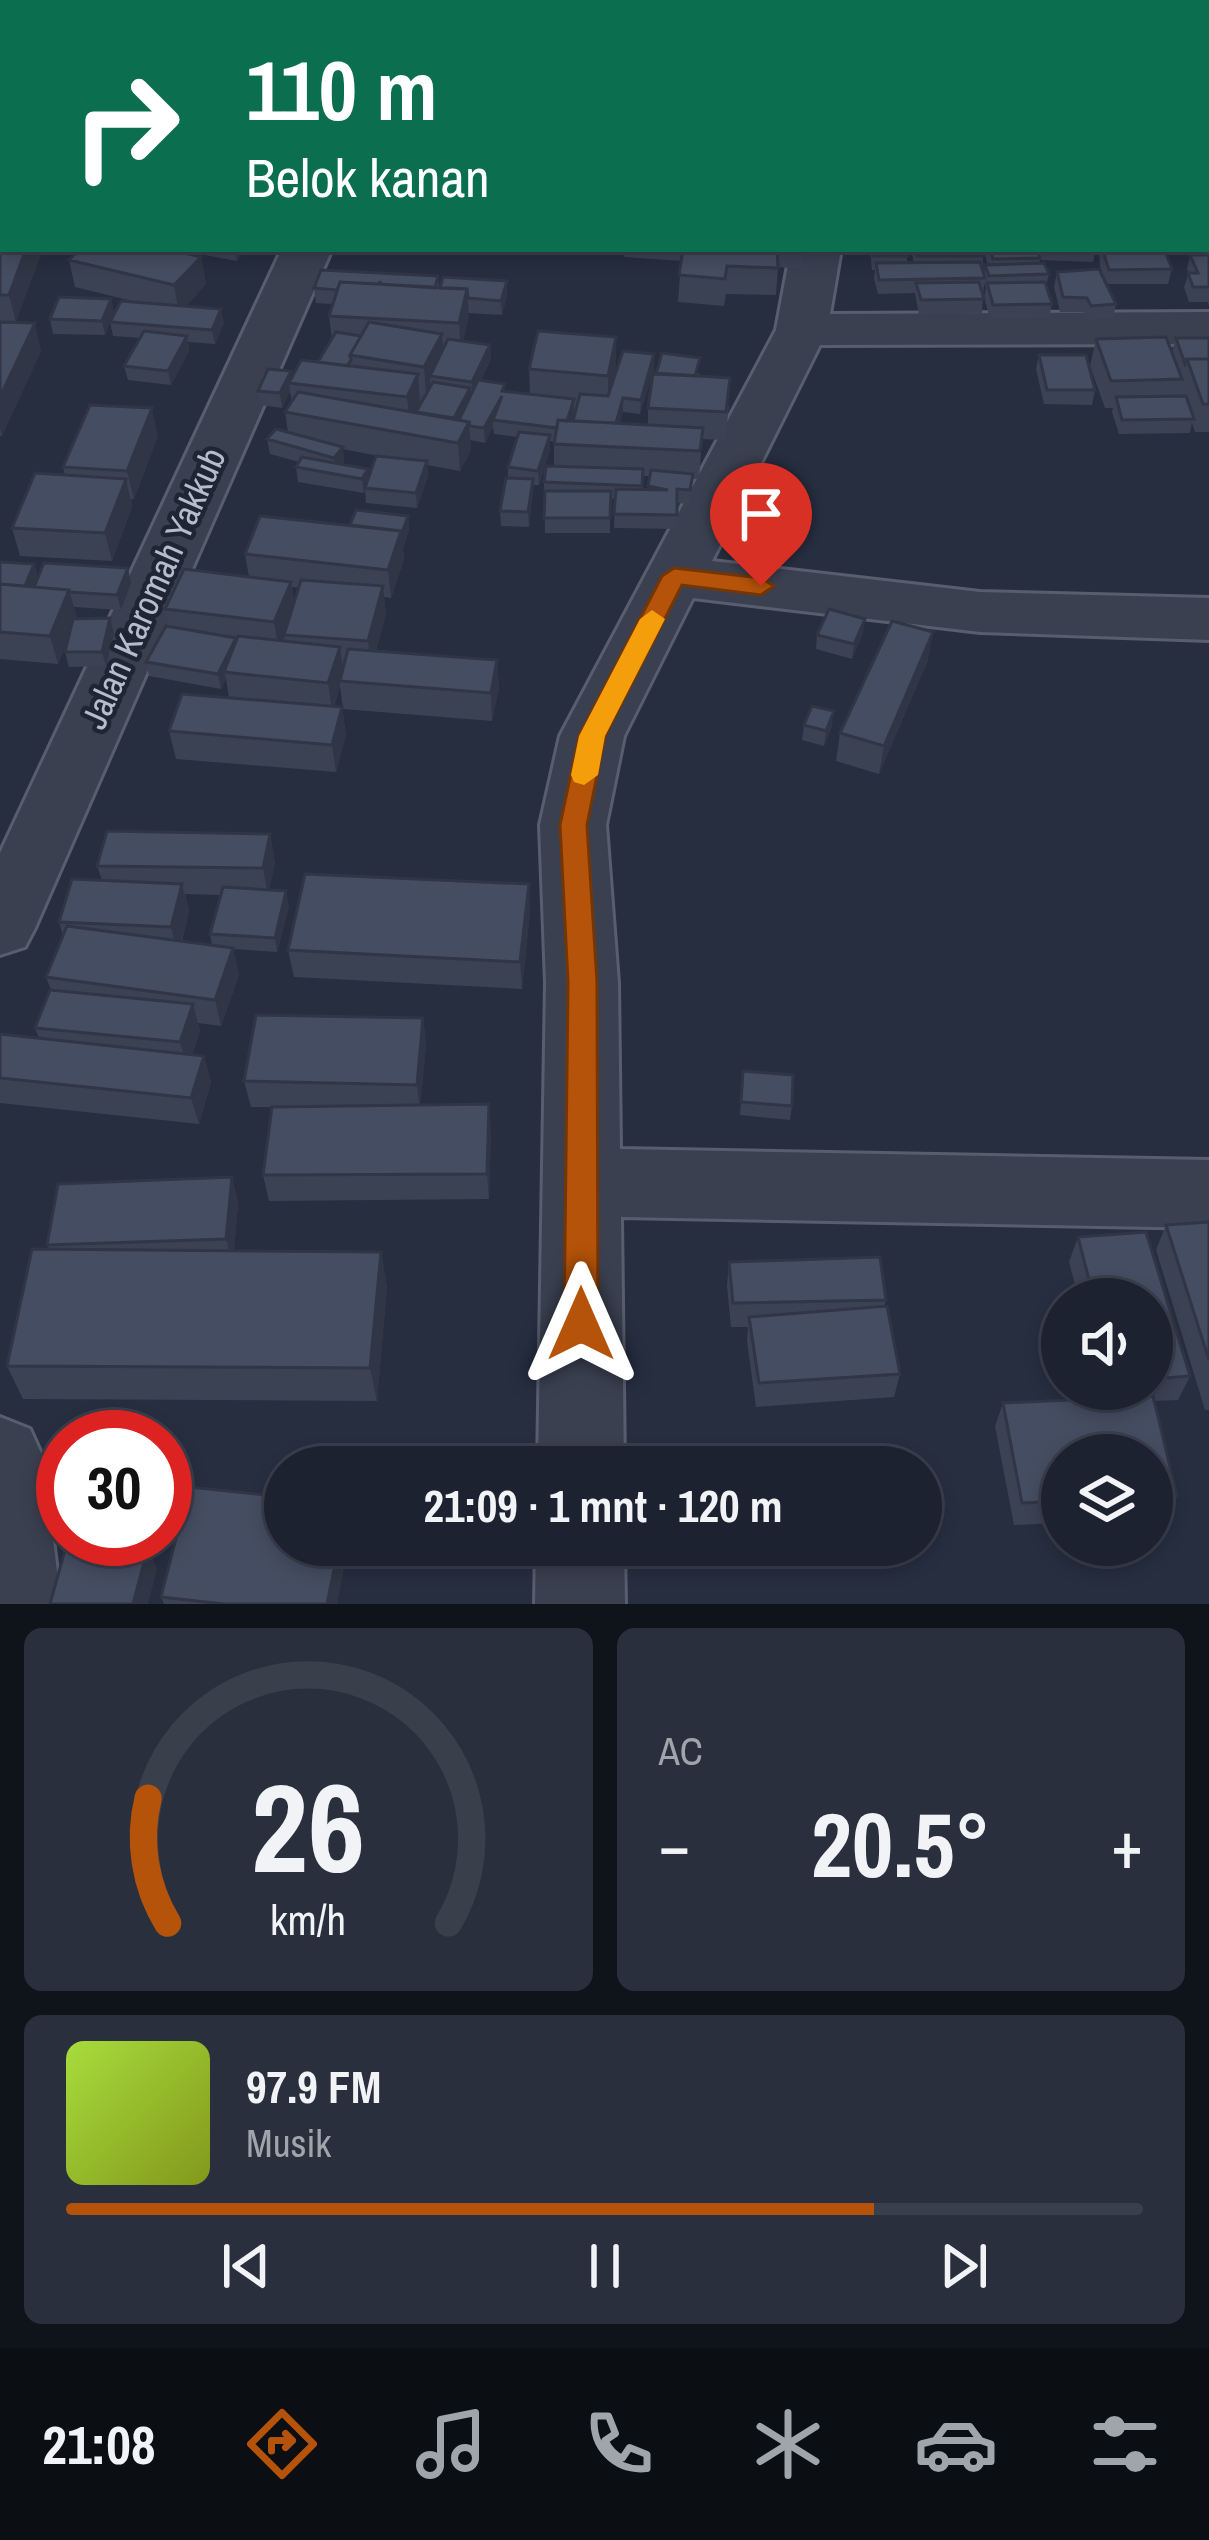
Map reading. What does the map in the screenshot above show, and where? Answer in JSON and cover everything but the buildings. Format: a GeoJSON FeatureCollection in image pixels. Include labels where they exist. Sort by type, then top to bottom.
{"type":"FeatureCollection","features":[{"type":"Feature","properties":{"kind":"street","name":"Jalan Karomah Yakkub"},"geometry":{"type":"LineString","coordinates":[[0,928],[306,252]]}},
{"type":"Feature","properties":{"kind":"street"},"geometry":{"type":"LineString","coordinates":[[580,1446],[582,982],[573,825],[592,736],[802,330],[815,252]]}},
{"type":"Feature","properties":{"kind":"street"},"geometry":{"type":"LineString","coordinates":[[802,330],[1209,328]]}},
{"type":"Feature","properties":{"kind":"street"},"geometry":{"type":"LineString","coordinates":[[90,575],[158,577]]}},
{"type":"Feature","properties":{"kind":"street"},"geometry":{"type":"LineString","coordinates":[[674,576],[980,612],[1209,619]]}},
{"type":"Feature","properties":{"kind":"street"},"geometry":{"type":"LineString","coordinates":[[582,1182],[1209,1194]]}},
{"type":"Feature","properties":{"kind":"street"},"geometry":{"type":"LineString","coordinates":[[0,1458],[16,1604]]}},
{"type":"Feature","properties":{"kind":"street"},"geometry":{"type":"LineString","coordinates":[[580,1566],[580,1604]]}},
{"type":"Feature","properties":{"kind":"slow traffic"},"geometry":{"type":"LineString","coordinates":[[584,775],[592,736],[652,619]]}},
{"type":"Feature","properties":{"kind":"route"},"geometry":{"type":"LineString","coordinates":[[581,1324],[582,982],[573,825],[592,736],[674,576],[761,586]]}}]}
